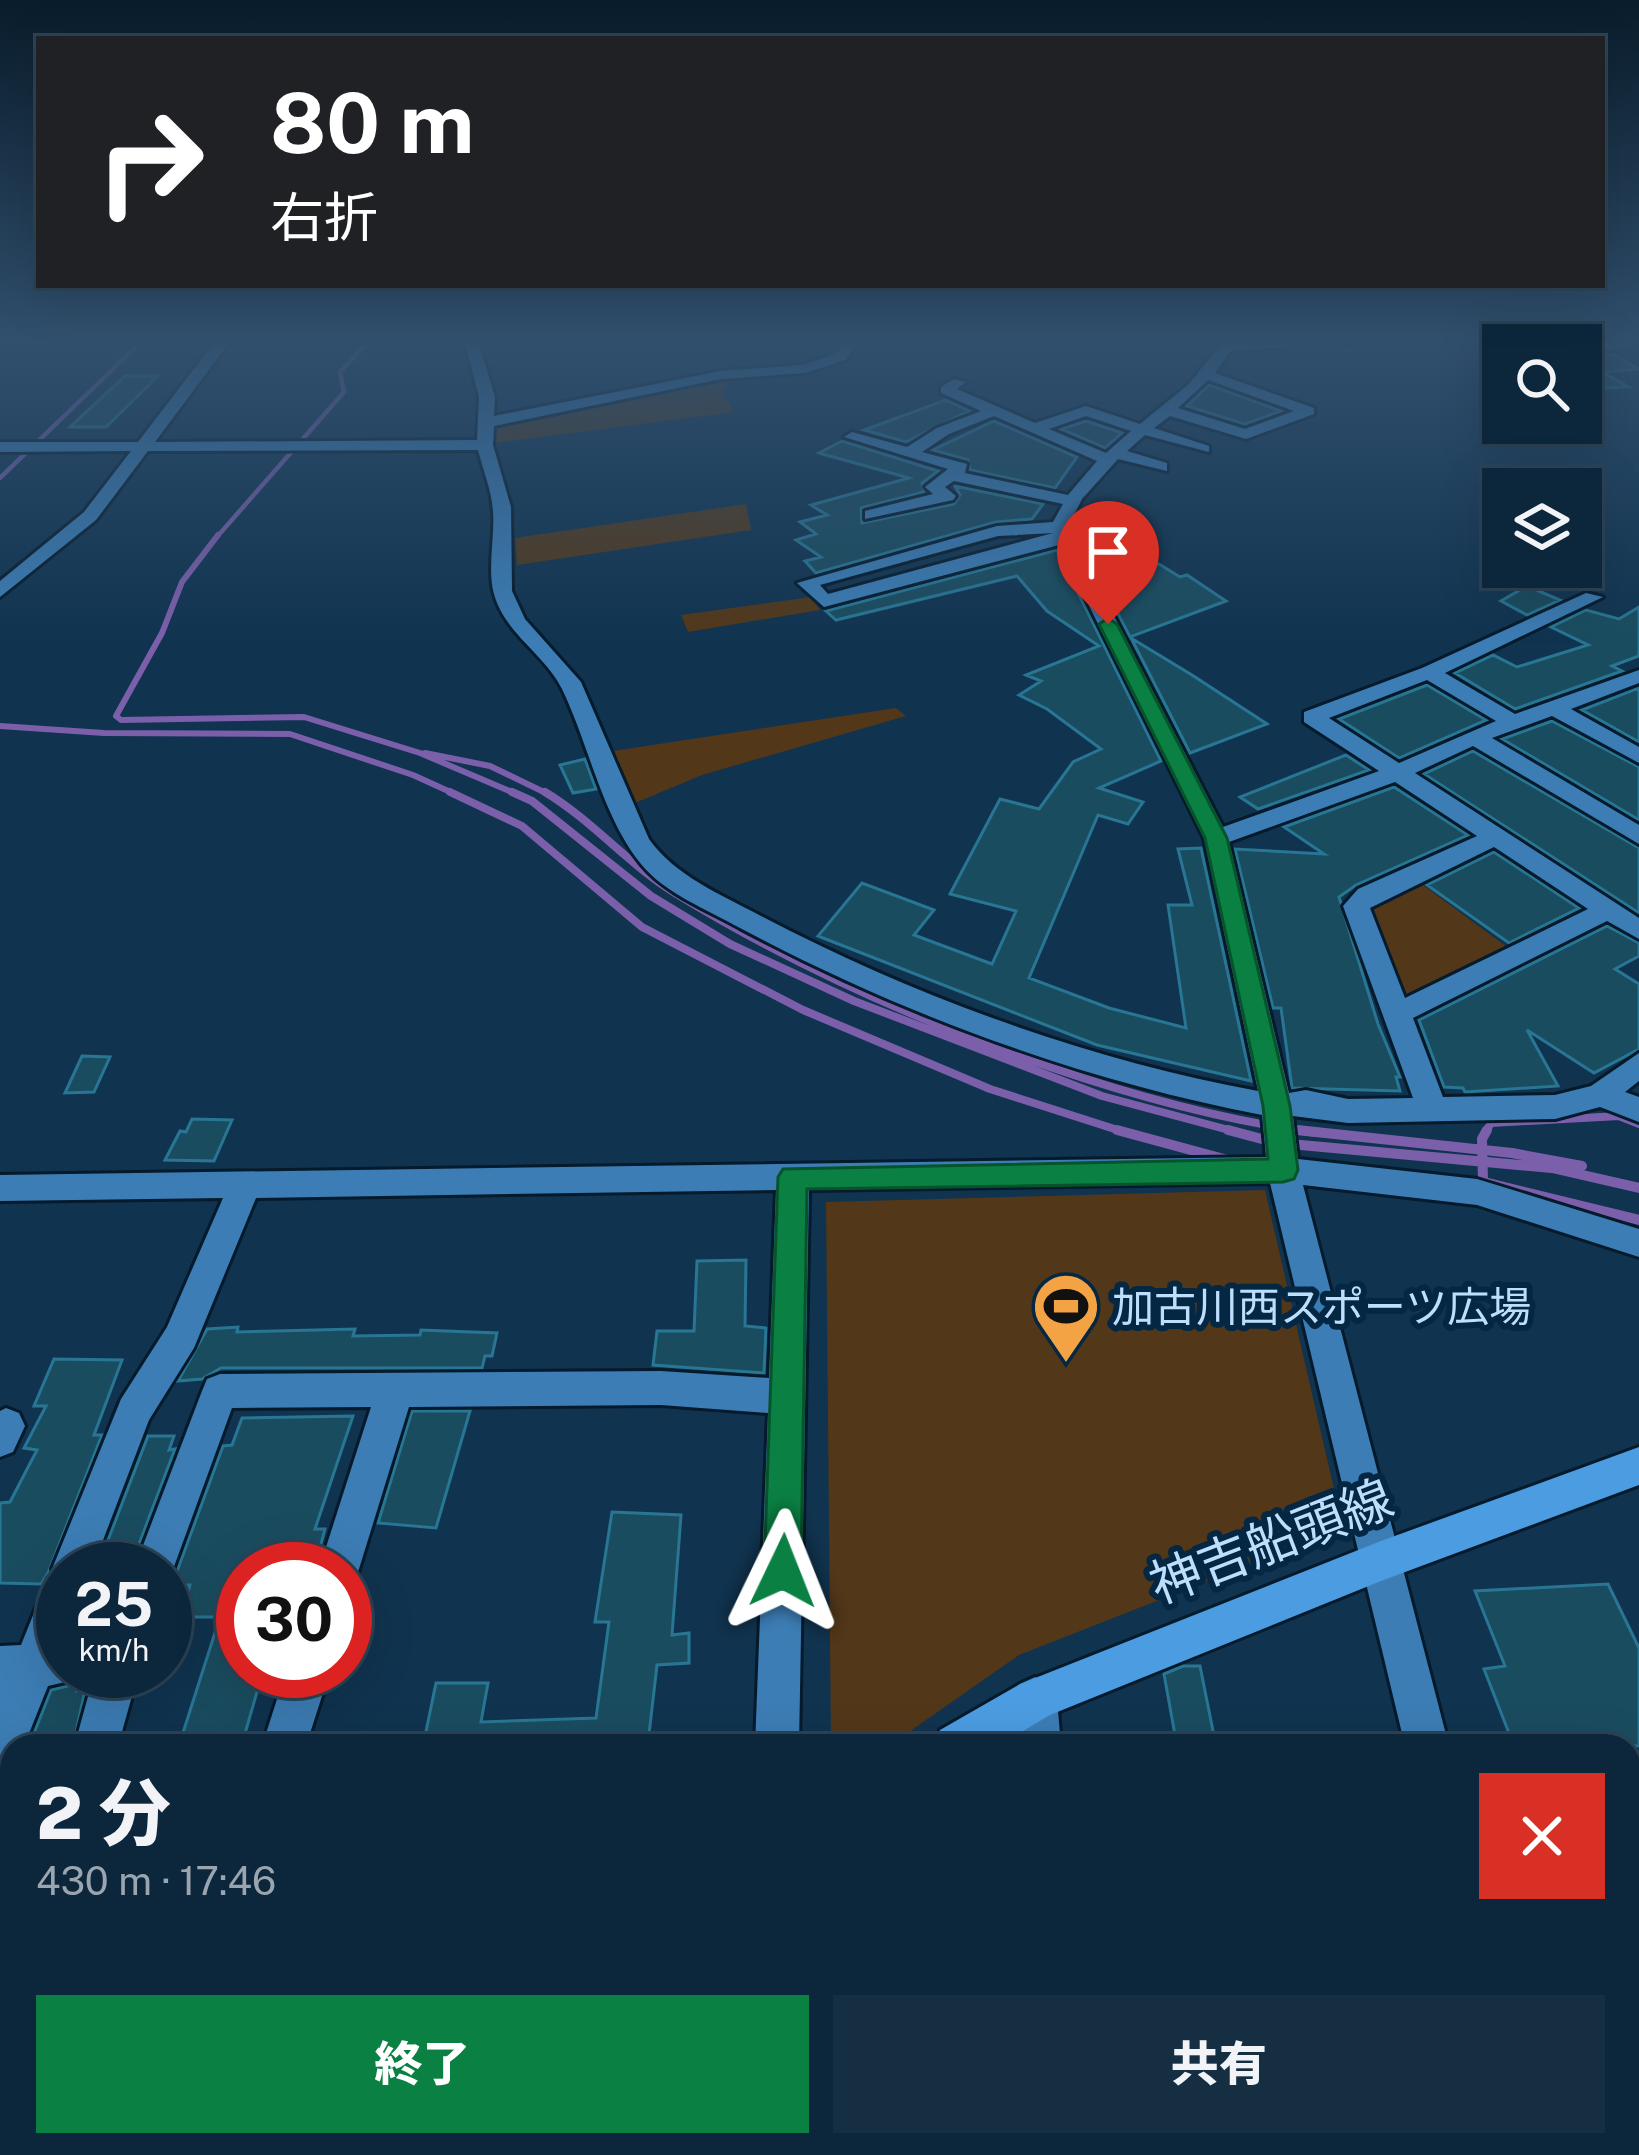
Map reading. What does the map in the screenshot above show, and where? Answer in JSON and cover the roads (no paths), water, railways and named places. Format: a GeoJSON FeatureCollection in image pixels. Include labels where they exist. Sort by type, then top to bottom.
{"type":"FeatureCollection","features":[{"type":"Feature","properties":{"kind":"main road","name":"神吉船頭線"},"geometry":{"type":"LineString","coordinates":[[976,1734],[1035,1699],[1381,1561],[1639,1466]]}},
{"type":"Feature","properties":{"kind":"street"},"geometry":{"type":"LineString","coordinates":[[0,591],[90,516],[146,441]]}},
{"type":"Feature","properties":{"kind":"street"},"geometry":{"type":"LineString","coordinates":[[0,447],[307,446],[388,441]]}},
{"type":"Feature","properties":{"kind":"street"},"geometry":{"type":"LineString","coordinates":[[487,441],[502,507],[502,591],[516,620],[571,682],[638,840],[652,862],[698,894],[783,939],[921,1000],[1037,1044],[1166,1084],[1276,1106],[1306,1102],[1348,1111],[1555,1107],[1601,1095],[1639,1064]]}},
{"type":"Feature","properties":{"kind":"street"},"geometry":{"type":"LineString","coordinates":[[865,441],[961,468],[934,487],[946,496],[872,515]]}},
{"type":"Feature","properties":{"kind":"street"},"geometry":{"type":"LineString","coordinates":[[909,453],[929,441]]}},
{"type":"Feature","properties":{"kind":"street"},"geometry":{"type":"LineString","coordinates":[[1067,441],[1161,467]]}},
{"type":"Feature","properties":{"kind":"street"},"geometry":{"type":"LineString","coordinates":[[1128,441],[1069,500],[1062,532],[1216,838],[1276,1106],[1283,1170],[1424,1734]]}},
{"type":"Feature","properties":{"kind":"street"},"geometry":{"type":"LineString","coordinates":[[1178,441],[1203,448]]}},
{"type":"Feature","properties":{"kind":"street"},"geometry":{"type":"LineString","coordinates":[[951,475],[1069,500]]}},
{"type":"Feature","properties":{"kind":"street"},"geometry":{"type":"LineString","coordinates":[[997,531],[1062,532],[824,601],[807,583],[997,531]]}},
{"type":"Feature","properties":{"kind":"street"},"geometry":{"type":"LineString","coordinates":[[890,560],[912,578]]}},
{"type":"Feature","properties":{"kind":"street"},"geometry":{"type":"LineString","coordinates":[[1593,597],[1429,672],[1312,717],[1639,930]]}},
{"type":"Feature","properties":{"kind":"street"},"geometry":{"type":"LineString","coordinates":[[1429,672],[1514,722]]}},
{"type":"Feature","properties":{"kind":"street"},"geometry":{"type":"LineString","coordinates":[[1216,838],[1397,773],[1474,737],[1639,676]]}},
{"type":"Feature","properties":{"kind":"street"},"geometry":{"type":"LineString","coordinates":[[1552,707],[1639,756]]}},
{"type":"Feature","properties":{"kind":"street"},"geometry":{"type":"LineString","coordinates":[[1474,737],[1639,836]]}},
{"type":"Feature","properties":{"kind":"street"},"geometry":{"type":"LineString","coordinates":[[1432,1108],[1356,906],[1367,895],[1496,837]]}},
{"type":"Feature","properties":{"kind":"street"},"geometry":{"type":"LineString","coordinates":[[1394,1015],[1608,910]]}},
{"type":"Feature","properties":{"kind":"street"},"geometry":{"type":"LineString","coordinates":[[1601,1095],[1639,1110]]}},
{"type":"Feature","properties":{"kind":"street"},"geometry":{"type":"LineString","coordinates":[[0,1188],[1283,1170],[1477,1192],[1639,1243]]}},
{"type":"Feature","properties":{"kind":"street"},"geometry":{"type":"LineString","coordinates":[[777,1734],[793,1177]]}},
{"type":"Feature","properties":{"kind":"street"},"geometry":{"type":"LineString","coordinates":[[83,1542],[134,1411],[181,1337],[245,1184]]}},
{"type":"Feature","properties":{"kind":"street"},"geometry":{"type":"LineString","coordinates":[[164,1542],[220,1391],[661,1388],[788,1397]]}},
{"type":"Feature","properties":{"kind":"street"},"geometry":{"type":"LineString","coordinates":[[348,1542],[395,1391]]}},
{"type":"Feature","properties":{"kind":"street"},"geometry":{"type":"LineString","coordinates":[[6,1734],[33,1665]]}},
{"type":"Feature","properties":{"kind":"street"},"geometry":{"type":"LineString","coordinates":[[100,1734],[110,1698]]}},
{"type":"Feature","properties":{"kind":"street"},"geometry":{"type":"LineString","coordinates":[[288,1734],[299,1698]]}},
{"type":"Feature","properties":{"kind":"street"},"geometry":{"type":"LineString","coordinates":[[1035,1699],[1038,1734]]}},
{"type":"Feature","properties":{"kind":"waterway"},"geometry":{"type":"LineString","coordinates":[[0,478],[39,441]]}},
{"type":"Feature","properties":{"kind":"waterway"},"geometry":{"type":"LineString","coordinates":[[216,538],[301,441]]}},
{"type":"Feature","properties":{"kind":"waterway"},"geometry":{"type":"LineString","coordinates":[[218,535],[182,582],[162,633],[116,716],[121,720],[304,717],[420,753],[513,793]]}},
{"type":"Feature","properties":{"kind":"waterway"},"geometry":{"type":"LineString","coordinates":[[0,726],[104,733],[290,734],[413,775],[457,795]]}},
{"type":"Feature","properties":{"kind":"waterway"},"geometry":{"type":"LineString","coordinates":[[425,753],[490,766],[548,794]]}},
{"type":"Feature","properties":{"kind":"waterway"},"geometry":{"type":"LineString","coordinates":[[450,792],[522,826],[642,927],[803,1010],[990,1089],[1121,1131]]}},
{"type":"Feature","properties":{"kind":"waterway"},"geometry":{"type":"LineString","coordinates":[[513,793],[519,795]]}},
{"type":"Feature","properties":{"kind":"waterway"},"geometry":{"type":"LineString","coordinates":[[513,793],[532,801],[651,896],[730,944],[854,1001],[1102,1096],[1240,1133]]}},
{"type":"Feature","properties":{"kind":"waterway"},"geometry":{"type":"LineString","coordinates":[[548,794],[675,893],[746,934],[902,1010],[1153,1099],[1302,1131]]}},
{"type":"Feature","properties":{"kind":"waterway"},"geometry":{"type":"LineString","coordinates":[[1485,1133],[1491,1123],[1619,1116],[1639,1124]]}},
{"type":"Feature","properties":{"kind":"waterway"},"geometry":{"type":"LineString","coordinates":[[1117,1130],[1121,1131]]}},
{"type":"Feature","properties":{"kind":"waterway"},"geometry":{"type":"LineString","coordinates":[[1228,1130],[1273,1142]]}},
{"type":"Feature","properties":{"kind":"waterway"},"geometry":{"type":"LineString","coordinates":[[1297,1130],[1302,1131]]}},
{"type":"Feature","properties":{"kind":"waterway"},"geometry":{"type":"LineString","coordinates":[[1482,1150],[1487,1130]]}},
{"type":"Feature","properties":{"kind":"waterway"},"geometry":{"type":"LineString","coordinates":[[1121,1131],[1224,1159]]}},
{"type":"Feature","properties":{"kind":"waterway"},"geometry":{"type":"LineString","coordinates":[[1121,1131],[1127,1133]]}},
{"type":"Feature","properties":{"kind":"waterway"},"geometry":{"type":"LineString","coordinates":[[1302,1131],[1482,1150]]}},
{"type":"Feature","properties":{"kind":"waterway"},"geometry":{"type":"LineString","coordinates":[[1302,1131],[1316,1133]]}},
{"type":"Feature","properties":{"kind":"waterway"},"geometry":{"type":"LineString","coordinates":[[1290,1144],[1483,1162]]}},
{"type":"Feature","properties":{"kind":"waterway"},"geometry":{"type":"LineString","coordinates":[[1482,1150],[1582,1166]]}},
{"type":"Feature","properties":{"kind":"waterway"},"geometry":{"type":"LineString","coordinates":[[1482,1150],[1483,1162]]}},
{"type":"Feature","properties":{"kind":"waterway"},"geometry":{"type":"LineString","coordinates":[[1483,1162],[1552,1168],[1639,1188]]}},
{"type":"Feature","properties":{"kind":"waterway"},"geometry":{"type":"LineString","coordinates":[[1483,1162],[1483,1181]]}},
{"type":"Feature","properties":{"kind":"waterway"},"geometry":{"type":"LineString","coordinates":[[1480,1181],[1639,1220]]}},
{"type":"Feature","properties":{"kind":"place","name":"加古川西スポーツ広場"},"geometry":{"type":"Point","coordinates":[1066,1365]}}]}
